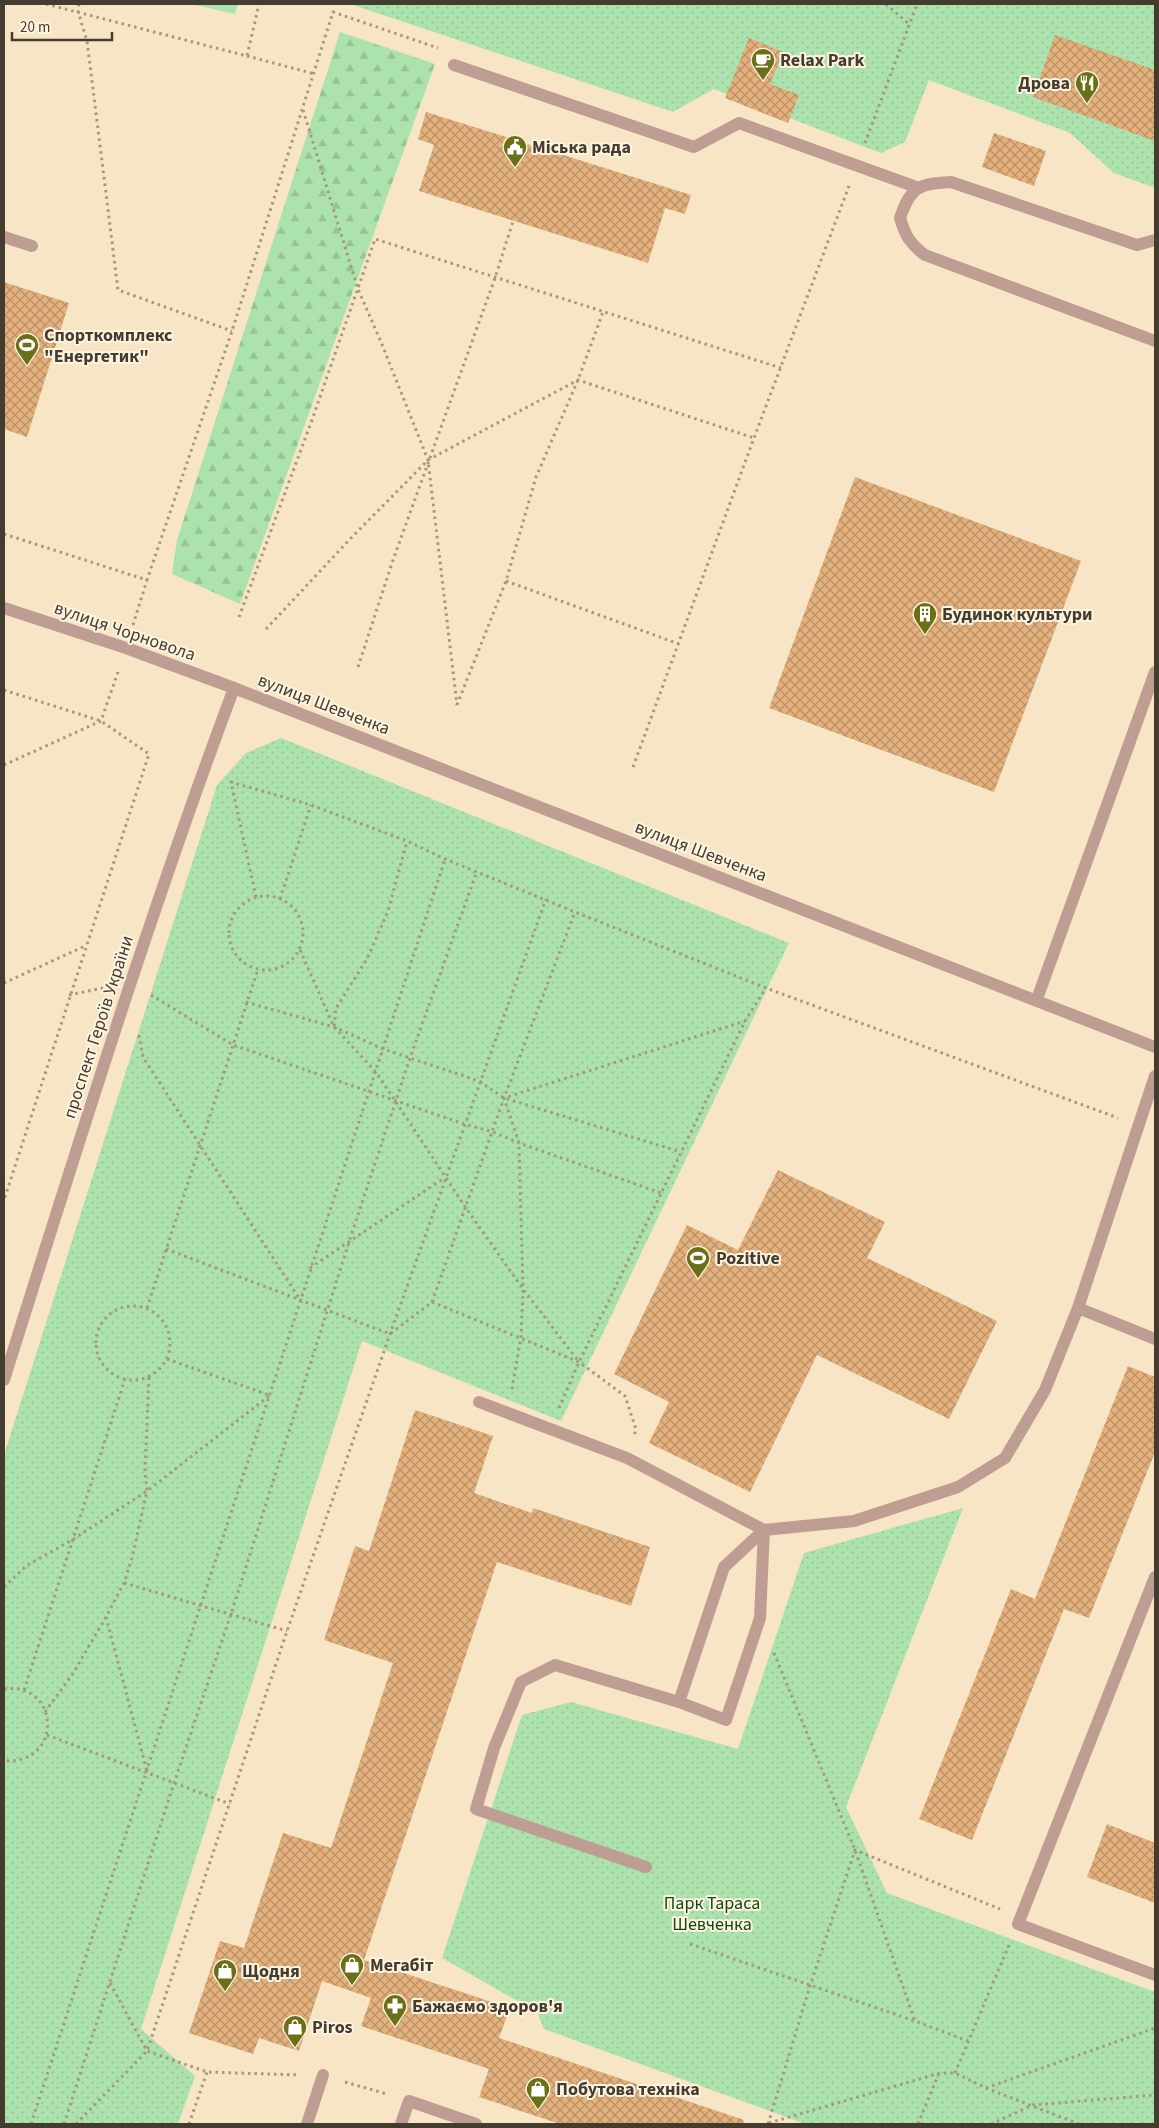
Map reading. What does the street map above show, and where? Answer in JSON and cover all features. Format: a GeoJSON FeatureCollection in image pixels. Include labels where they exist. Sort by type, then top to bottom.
{"type":"FeatureCollection","features":[{"type":"Feature","properties":{"kind":"street"},"geometry":{"type":"LineString","coordinates":[[454,65],[694,147],[740,123],[919,188]]}},
{"type":"Feature","properties":{"kind":"street"},"geometry":{"type":"LineString","coordinates":[[1155,240],[1137,245],[951,182],[929,184],[912,192],[900,218],[905,235],[912,246],[925,255],[1155,340]]}},
{"type":"Feature","properties":{"kind":"street"},"geometry":{"type":"LineString","coordinates":[[4,237],[32,246]]}},
{"type":"Feature","properties":{"kind":"street","name":"вулиця Чорновола"},"geometry":{"type":"LineString","coordinates":[[4,608],[126,648],[234,688]]}},
{"type":"Feature","properties":{"kind":"street"},"geometry":{"type":"LineString","coordinates":[[1037,999],[1155,672]]}},
{"type":"Feature","properties":{"kind":"street","name":"проспект Героїв України"},"geometry":{"type":"LineString","coordinates":[[4,1380],[130,983],[202,772],[234,688]]}},
{"type":"Feature","properties":{"kind":"street","name":"вулиця Шевченка"},"geometry":{"type":"LineString","coordinates":[[234,688],[1037,999],[1155,1047]]}},
{"type":"Feature","properties":{"kind":"street"},"geometry":{"type":"LineString","coordinates":[[479,1402],[627,1458],[764,1530],[854,1521],[958,1486],[1005,1458],[1045,1390],[1078,1308],[1155,1076]]}},
{"type":"Feature","properties":{"kind":"street"},"geometry":{"type":"LineString","coordinates":[[1078,1308],[1155,1339]]}},
{"type":"Feature","properties":{"kind":"street"},"geometry":{"type":"LineString","coordinates":[[646,1867],[476,1809],[494,1748],[521,1682],[556,1665],[679,1702],[726,1720],[760,1618],[764,1530]]}},
{"type":"Feature","properties":{"kind":"street"},"geometry":{"type":"LineString","coordinates":[[679,1702],[724,1566],[764,1530]]}},
{"type":"Feature","properties":{"kind":"street"},"geometry":{"type":"LineString","coordinates":[[1155,1577],[1020,1921],[1155,1975]]}},
{"type":"Feature","properties":{"kind":"street"},"geometry":{"type":"LineString","coordinates":[[308,2124],[323,2075]]}},
{"type":"Feature","properties":{"kind":"street"},"geometry":{"type":"LineString","coordinates":[[401,2124],[409,2101],[476,2124]]}},
{"type":"Feature","properties":{"kind":"path"},"geometry":{"type":"LineString","coordinates":[[46,4],[314,74]]}},
{"type":"Feature","properties":{"kind":"path"},"geometry":{"type":"LineString","coordinates":[[80,4],[78,11],[88,41],[118,290],[232,331]]}},
{"type":"Feature","properties":{"kind":"path"},"geometry":{"type":"LineString","coordinates":[[247,56],[259,4]]}},
{"type":"Feature","properties":{"kind":"path"},"geometry":{"type":"LineString","coordinates":[[886,4],[910,25]]}},
{"type":"Feature","properties":{"kind":"path"},"geometry":{"type":"LineString","coordinates":[[634,767],[754,438],[917,4]]}},
{"type":"Feature","properties":{"kind":"path"},"geometry":{"type":"LineString","coordinates":[[4,765],[101,721],[232,331],[333,12]]}},
{"type":"Feature","properties":{"kind":"path"},"geometry":{"type":"LineString","coordinates":[[302,110],[358,289],[428,460],[457,706],[506,581],[536,477],[578,380],[603,312]]}},
{"type":"Feature","properties":{"kind":"path"},"geometry":{"type":"LineString","coordinates":[[358,667],[428,460],[495,278],[513,221]]}},
{"type":"Feature","properties":{"kind":"path"},"geometry":{"type":"LineString","coordinates":[[239,617],[312,420],[375,240],[781,368]]}},
{"type":"Feature","properties":{"kind":"path"},"geometry":{"type":"LineString","coordinates":[[266,629],[351,538],[428,460],[578,380],[754,438]]}},
{"type":"Feature","properties":{"kind":"path"},"geometry":{"type":"LineString","coordinates":[[4,534],[147,580]]}},
{"type":"Feature","properties":{"kind":"path"},"geometry":{"type":"LineString","coordinates":[[506,581],[679,644]]}},
{"type":"Feature","properties":{"kind":"path"},"geometry":{"type":"LineString","coordinates":[[4,690],[101,721],[149,754],[85,945],[4,1200]]}},
{"type":"Feature","properties":{"kind":"path"},"geometry":{"type":"LineString","coordinates":[[256,897],[231,782],[311,805],[407,840],[445,859],[766,988],[1138,1125]]}},
{"type":"Feature","properties":{"kind":"path"},"geometry":{"type":"LineString","coordinates":[[280,898],[311,805]]}},
{"type":"Feature","properties":{"kind":"path"},"geometry":{"type":"LineString","coordinates":[[334,1027],[336,1008],[367,959],[388,911],[407,840]]}},
{"type":"Feature","properties":{"kind":"path"},"geometry":{"type":"LineString","coordinates":[[31,2124],[445,859]]}},
{"type":"Feature","properties":{"kind":"path"},"geometry":{"type":"LineString","coordinates":[[64,2124],[174,1783],[231,1614],[349,1242],[410,1058],[478,871]]}},
{"type":"Feature","properties":{"kind":"path"},"geometry":{"type":"LineString","coordinates":[[256,897],[280,898],[290,904],[298,914],[303,925],[304,938],[300,950],[282,966],[271,970],[258,969],[247,965],[238,957],[232,946],[229,934],[231,922],[236,911],[256,897]]}},
{"type":"Feature","properties":{"kind":"path"},"geometry":{"type":"LineString","coordinates":[[76,2124],[147,2051],[287,1631],[445,1177],[546,899]]}},
{"type":"Feature","properties":{"kind":"path"},"geometry":{"type":"LineString","coordinates":[[390,1334],[432,1302],[504,1098],[575,912]]}},
{"type":"Feature","properties":{"kind":"path"},"geometry":{"type":"LineString","coordinates":[[4,984],[85,945]]}},
{"type":"Feature","properties":{"kind":"path"},"geometry":{"type":"LineString","coordinates":[[300,950],[334,1027],[376,1072],[466,1208],[523,1289],[579,1362]]}},
{"type":"Feature","properties":{"kind":"path"},"geometry":{"type":"LineString","coordinates":[[147,1308],[258,969]]}},
{"type":"Feature","properties":{"kind":"path"},"geometry":{"type":"LineString","coordinates":[[69,995],[130,983],[233,1045],[464,1124],[493,1132],[661,1193]]}},
{"type":"Feature","properties":{"kind":"path"},"geometry":{"type":"LineString","coordinates":[[550,1429],[579,1362],[745,1021],[766,988]]}},
{"type":"Feature","properties":{"kind":"path"},"geometry":{"type":"LineString","coordinates":[[246,1002],[334,1027],[384,1049],[479,1081],[504,1098],[682,1152]]}},
{"type":"Feature","properties":{"kind":"path"},"geometry":{"type":"LineString","coordinates":[[504,1098],[745,1021]]}},
{"type":"Feature","properties":{"kind":"path"},"geometry":{"type":"LineString","coordinates":[[138,1029],[143,1057],[300,1298]]}},
{"type":"Feature","properties":{"kind":"path"},"geometry":{"type":"LineString","coordinates":[[504,1098],[519,1143],[523,1289],[521,1337],[508,1412]]}},
{"type":"Feature","properties":{"kind":"path"},"geometry":{"type":"LineString","coordinates":[[310,1268],[445,1177]]}},
{"type":"Feature","properties":{"kind":"path"},"geometry":{"type":"LineString","coordinates":[[166,1249],[300,1298],[390,1334]]}},
{"type":"Feature","properties":{"kind":"path"},"geometry":{"type":"LineString","coordinates":[[432,1302],[579,1362],[625,1396],[636,1429],[627,1458]]}},
{"type":"Feature","properties":{"kind":"path"},"geometry":{"type":"LineString","coordinates":[[123,1307],[147,1308],[166,1323],[170,1335],[167,1359],[159,1369],[149,1376],[138,1380],[125,1379],[114,1374],[104,1366],[96,1344],[98,1332],[103,1321],[112,1312],[123,1307]]}},
{"type":"Feature","properties":{"kind":"path"},"geometry":{"type":"LineString","coordinates":[[167,1359],[269,1395]]}},
{"type":"Feature","properties":{"kind":"path"},"geometry":{"type":"LineString","coordinates":[[46,1712],[72,1676],[106,1617],[124,1583],[132,1558],[147,1491],[145,1471],[149,1376]]}},
{"type":"Feature","properties":{"kind":"path"},"geometry":{"type":"LineString","coordinates":[[24,1690],[125,1379]]}},
{"type":"Feature","properties":{"kind":"path"},"geometry":{"type":"LineString","coordinates":[[4,1587],[26,1566],[72,1540],[147,1491],[269,1395]]}},
{"type":"Feature","properties":{"kind":"path"},"geometry":{"type":"LineString","coordinates":[[124,1583],[202,1604],[287,1631]]}},
{"type":"Feature","properties":{"kind":"path"},"geometry":{"type":"LineString","coordinates":[[106,1617],[147,1772]]}},
{"type":"Feature","properties":{"kind":"path"},"geometry":{"type":"LineString","coordinates":[[760,1618],[855,1850],[915,2021]]}},
{"type":"Feature","properties":{"kind":"path"},"geometry":{"type":"LineString","coordinates":[[4,1688],[13,1687],[35,1696],[48,1717],[47,1735],[37,1751],[27,1758],[4,1761]]}},
{"type":"Feature","properties":{"kind":"path"},"geometry":{"type":"LineString","coordinates":[[47,1735],[230,1804]]}},
{"type":"Feature","properties":{"kind":"path"},"geometry":{"type":"LineString","coordinates":[[855,1850],[1020,1921],[956,2073]]}},
{"type":"Feature","properties":{"kind":"path"},"geometry":{"type":"LineString","coordinates":[[768,2124],[810,1986],[855,1850]]}},
{"type":"Feature","properties":{"kind":"path"},"geometry":{"type":"LineString","coordinates":[[690,1944],[968,2041]]}},
{"type":"Feature","properties":{"kind":"path"},"geometry":{"type":"LineString","coordinates":[[109,1982],[147,2051],[207,2072],[323,2075],[409,2101]]}},
{"type":"Feature","properties":{"kind":"path"},"geometry":{"type":"LineString","coordinates":[[986,2088],[1155,2028]]}},
{"type":"Feature","properties":{"kind":"path"},"geometry":{"type":"LineString","coordinates":[[189,2124],[207,2072]]}},
{"type":"Feature","properties":{"kind":"path"},"geometry":{"type":"LineString","coordinates":[[768,2124],[940,2073],[956,2073],[986,2088],[1079,2124]]}},
{"type":"Feature","properties":{"kind":"path"},"geometry":{"type":"LineString","coordinates":[[918,2124],[940,2073]]}},
{"type":"Feature","properties":{"kind":"path"},"geometry":{"type":"LineString","coordinates":[[991,2124],[1033,2106],[1155,2096]]}},
{"type":"Feature","properties":{"kind":"path"},"geometry":{"type":"LineString","coordinates":[[768,2124],[774,2124]]}},
{"type":"Feature","properties":{"kind":"green space"},"geometry":{"type":"Polygon","coordinates":[[[191,4],[238,4],[235,14],[191,4]]]}},
{"type":"Feature","properties":{"kind":"green space"},"geometry":{"type":"Polygon","coordinates":[[[350,4],[1155,4],[1155,188],[1114,173],[1070,133],[929,80],[905,142],[881,153],[714,89],[673,112],[350,4]]]}},
{"type":"Feature","properties":{"kind":"green space"},"geometry":{"type":"Polygon","coordinates":[[[340,32],[435,64],[240,604],[172,574],[177,540],[340,32]]]}},
{"type":"Feature","properties":{"kind":"green space"},"geometry":{"type":"Polygon","coordinates":[[[281,738],[789,943],[561,1421],[362,1341],[141,2029],[195,2076],[178,2124],[4,2124],[4,1455],[217,785],[246,753],[281,738]]]}},
{"type":"Feature","properties":{"kind":"green space","name":"Парк Тараса Шевченка"},"geometry":{"type":"Polygon","coordinates":[[[963,1508],[846,1807],[887,1893],[1155,1992],[1155,2124],[805,2124],[544,2029],[537,2012],[442,1958],[522,1715],[571,1702],[738,1749],[804,1553],[963,1508]]]}},
{"type":"Feature","properties":{"kind":"building"},"geometry":{"type":"Polygon","coordinates":[[[1055,35],[1155,70],[1155,141],[1033,97],[1055,35]]]}},
{"type":"Feature","properties":{"kind":"building"},"geometry":{"type":"Polygon","coordinates":[[[749,38],[783,52],[770,84],[799,95],[788,123],[725,98],[749,38]]]}},
{"type":"Feature","properties":{"kind":"building","name":"Міська рада"},"geometry":{"type":"Polygon","coordinates":[[[426,112],[691,195],[685,214],[665,208],[648,263],[419,191],[434,145],[418,139],[426,112]]]}},
{"type":"Feature","properties":{"kind":"building"},"geometry":{"type":"Polygon","coordinates":[[[994,133],[1046,151],[1034,186],[982,167],[994,133]]]}},
{"type":"Feature","properties":{"kind":"building","name":"Спорткомплекс \"Енергетик\""},"geometry":{"type":"Polygon","coordinates":[[[4,282],[69,303],[27,437],[4,429],[4,282]]]}},
{"type":"Feature","properties":{"kind":"building","name":"Будинок культури"},"geometry":{"type":"Polygon","coordinates":[[[855,477],[1081,561],[994,792],[769,708],[855,477]]]}},
{"type":"Feature","properties":{"kind":"building"},"geometry":{"type":"Polygon","coordinates":[[[778,1170],[885,1222],[867,1258],[997,1321],[949,1419],[817,1355],[750,1492],[649,1443],[669,1402],[614,1374],[687,1225],[738,1250],[778,1170]]]}},
{"type":"Feature","properties":{"kind":"building"},"geometry":{"type":"Polygon","coordinates":[[[1128,1366],[1155,1377],[1155,1452],[1089,1618],[1064,1609],[972,1840],[919,1819],[1011,1589],[1035,1599],[1128,1366]]]}},
{"type":"Feature","properties":{"kind":"building"},"geometry":{"type":"Polygon","coordinates":[[[415,1410],[493,1436],[474,1493],[532,1513],[533,1508],[650,1547],[631,1606],[497,1562],[364,1960],[510,2008],[499,2038],[744,2120],[743,2124],[560,2124],[479,2097],[489,2069],[361,2026],[371,1998],[322,1981],[299,2051],[259,2038],[253,2054],[189,2033],[220,1941],[244,1948],[283,1833],[331,1848],[393,1663],[324,1640],[355,1546],[369,1551],[415,1410]]]}},
{"type":"Feature","properties":{"kind":"building"},"geometry":{"type":"Polygon","coordinates":[[[1107,1824],[1155,1843],[1155,1903],[1087,1877],[1107,1824]]]}},
{"type":"Feature","properties":{"kind":"place","name":"Relax Park"},"geometry":{"type":"Point","coordinates":[763,81]}},
{"type":"Feature","properties":{"kind":"place","name":"Дрова"},"geometry":{"type":"Point","coordinates":[1087,104]}},
{"type":"Feature","properties":{"kind":"place","name":"Міська рада"},"geometry":{"type":"Point","coordinates":[515,168]}},
{"type":"Feature","properties":{"kind":"place","name":"Спорткомплекс \"Енергетик\""},"geometry":{"type":"Point","coordinates":[27,366]}},
{"type":"Feature","properties":{"kind":"place","name":"Будинок культури"},"geometry":{"type":"Point","coordinates":[925,635]}},
{"type":"Feature","properties":{"kind":"place","name":"Pozitive"},"geometry":{"type":"Point","coordinates":[698,1279]}},
{"type":"Feature","properties":{"kind":"place","name":"Мегабіт"},"geometry":{"type":"Point","coordinates":[352,1986]}},
{"type":"Feature","properties":{"kind":"place","name":"Щодня"},"geometry":{"type":"Point","coordinates":[225,1992]}},
{"type":"Feature","properties":{"kind":"place","name":"Бажаємо здоров'я"},"geometry":{"type":"Point","coordinates":[395,2027]}},
{"type":"Feature","properties":{"kind":"place","name":"Piros"},"geometry":{"type":"Point","coordinates":[295,2048]}},
{"type":"Feature","properties":{"kind":"place","name":"Побутова техніка"},"geometry":{"type":"Point","coordinates":[538,2110]}}]}
